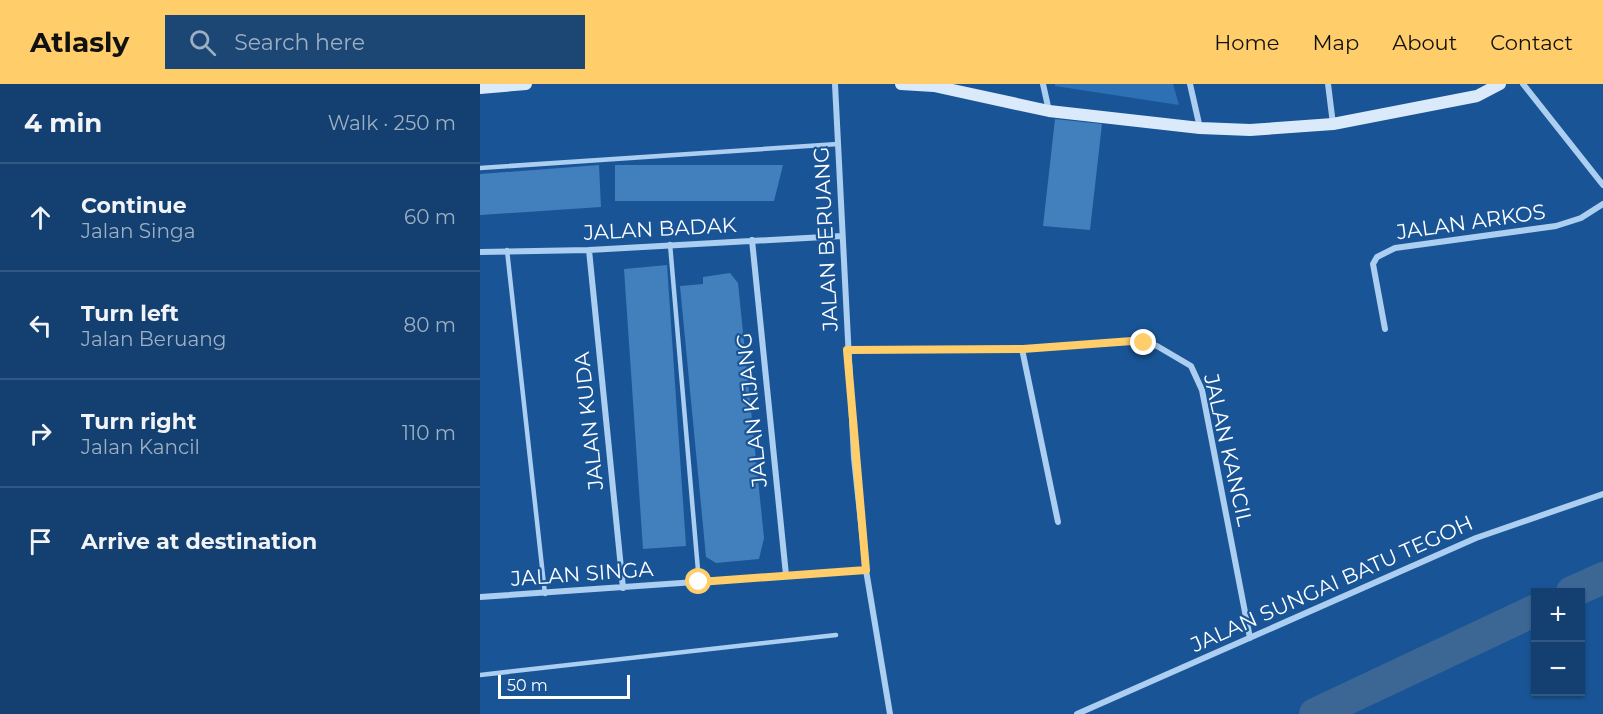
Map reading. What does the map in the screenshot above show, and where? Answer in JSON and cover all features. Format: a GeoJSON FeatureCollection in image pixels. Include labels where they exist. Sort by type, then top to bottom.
{"type":"FeatureCollection","features":[{"type":"Feature","properties":{"kind":"main road"},"geometry":{"type":"LineString","coordinates":[[480,87],[526,84]]}},
{"type":"Feature","properties":{"kind":"main road"},"geometry":{"type":"LineString","coordinates":[[901,84],[934,86],[1049,111],[1200,128],[1250,130],[1333,124],[1477,96],[1500,84]]}},
{"type":"Feature","properties":{"kind":"street","name":"JALAN BERUANG"},"geometry":{"type":"LineString","coordinates":[[835,84],[847,350],[866,570],[890,714]]}},
{"type":"Feature","properties":{"kind":"street"},"geometry":{"type":"LineString","coordinates":[[1043,84],[1049,111]]}},
{"type":"Feature","properties":{"kind":"street"},"geometry":{"type":"LineString","coordinates":[[1190,84],[1200,128]]}},
{"type":"Feature","properties":{"kind":"street"},"geometry":{"type":"LineString","coordinates":[[1328,84],[1333,124]]}},
{"type":"Feature","properties":{"kind":"street"},"geometry":{"type":"LineString","coordinates":[[1523,84],[1603,186]]}},
{"type":"Feature","properties":{"kind":"street","name":"JALAN ARKOS"},"geometry":{"type":"LineString","coordinates":[[1385,329],[1373,264],[1384,253],[1395,248],[1556,226],[1581,218],[1603,204]]}},
{"type":"Feature","properties":{"kind":"street","name":"JALAN BADAK"},"geometry":{"type":"LineString","coordinates":[[480,252],[589,250],[842,236]]}},
{"type":"Feature","properties":{"kind":"street","name":"JALAN KIJANG"},"geometry":{"type":"LineString","coordinates":[[752,240],[786,575]]}},
{"type":"Feature","properties":{"kind":"street","name":"JALAN KUDA"},"geometry":{"type":"LineString","coordinates":[[589,250],[623,588]]}},
{"type":"Feature","properties":{"kind":"street","name":"JALAN KANCIL"},"geometry":{"type":"LineString","coordinates":[[847,350],[1023,349],[1132,341],[1157,346],[1191,366],[1202,390],[1250,638]]}},
{"type":"Feature","properties":{"kind":"street"},"geometry":{"type":"LineString","coordinates":[[1023,349],[1058,522]]}},
{"type":"Feature","properties":{"kind":"street","name":"JALAN SUNGAI BATU TEGOH"},"geometry":{"type":"LineString","coordinates":[[1077,714],[1476,538],[1603,494]]}},
{"type":"Feature","properties":{"kind":"street","name":"JALAN SINGA"},"geometry":{"type":"LineString","coordinates":[[480,597],[866,570]]}},
{"type":"Feature","properties":{"kind":"lane"},"geometry":{"type":"LineString","coordinates":[[480,168],[838,144]]}},
{"type":"Feature","properties":{"kind":"lane"},"geometry":{"type":"LineString","coordinates":[[670,244],[699,582]]}},
{"type":"Feature","properties":{"kind":"lane"},"geometry":{"type":"LineString","coordinates":[[507,250],[546,594]]}},
{"type":"Feature","properties":{"kind":"lane"},"geometry":{"type":"LineString","coordinates":[[480,675],[836,635]]}},
{"type":"Feature","properties":{"kind":"shaded area"},"geometry":{"type":"Polygon","coordinates":[[[1055,84],[1173,84],[1179,105],[1055,86],[1055,84]]]}},
{"type":"Feature","properties":{"kind":"building"},"geometry":{"type":"Polygon","coordinates":[[[1055,119],[1102,124],[1090,230],[1043,226],[1055,119]]]}},
{"type":"Feature","properties":{"kind":"building"},"geometry":{"type":"Polygon","coordinates":[[[599,165],[601,207],[480,215],[480,174],[599,165]]]}},
{"type":"Feature","properties":{"kind":"building"},"geometry":{"type":"Polygon","coordinates":[[[615,165],[783,165],[774,201],[615,201],[615,165]]]}},
{"type":"Feature","properties":{"kind":"building"},"geometry":{"type":"Polygon","coordinates":[[[667,265],[686,546],[643,549],[624,269],[667,265]]]}},
{"type":"Feature","properties":{"kind":"building"},"geometry":{"type":"Polygon","coordinates":[[[730,273],[738,283],[764,538],[759,559],[716,563],[706,557],[680,286],[703,284],[703,277],[730,273]]]}},
{"type":"Feature","properties":{"kind":"waterway"},"geometry":{"type":"LineString","coordinates":[[1581,588],[1603,578]]}},
{"type":"Feature","properties":{"kind":"waterway"},"geometry":{"type":"LineString","coordinates":[[1315,714],[1531,612]]}},
{"type":"Feature","properties":{"kind":"route"},"geometry":{"type":"LineString","coordinates":[[699,582],[866,570],[854,458],[847,350],[1023,349],[1132,341],[1144,343]]}}]}
